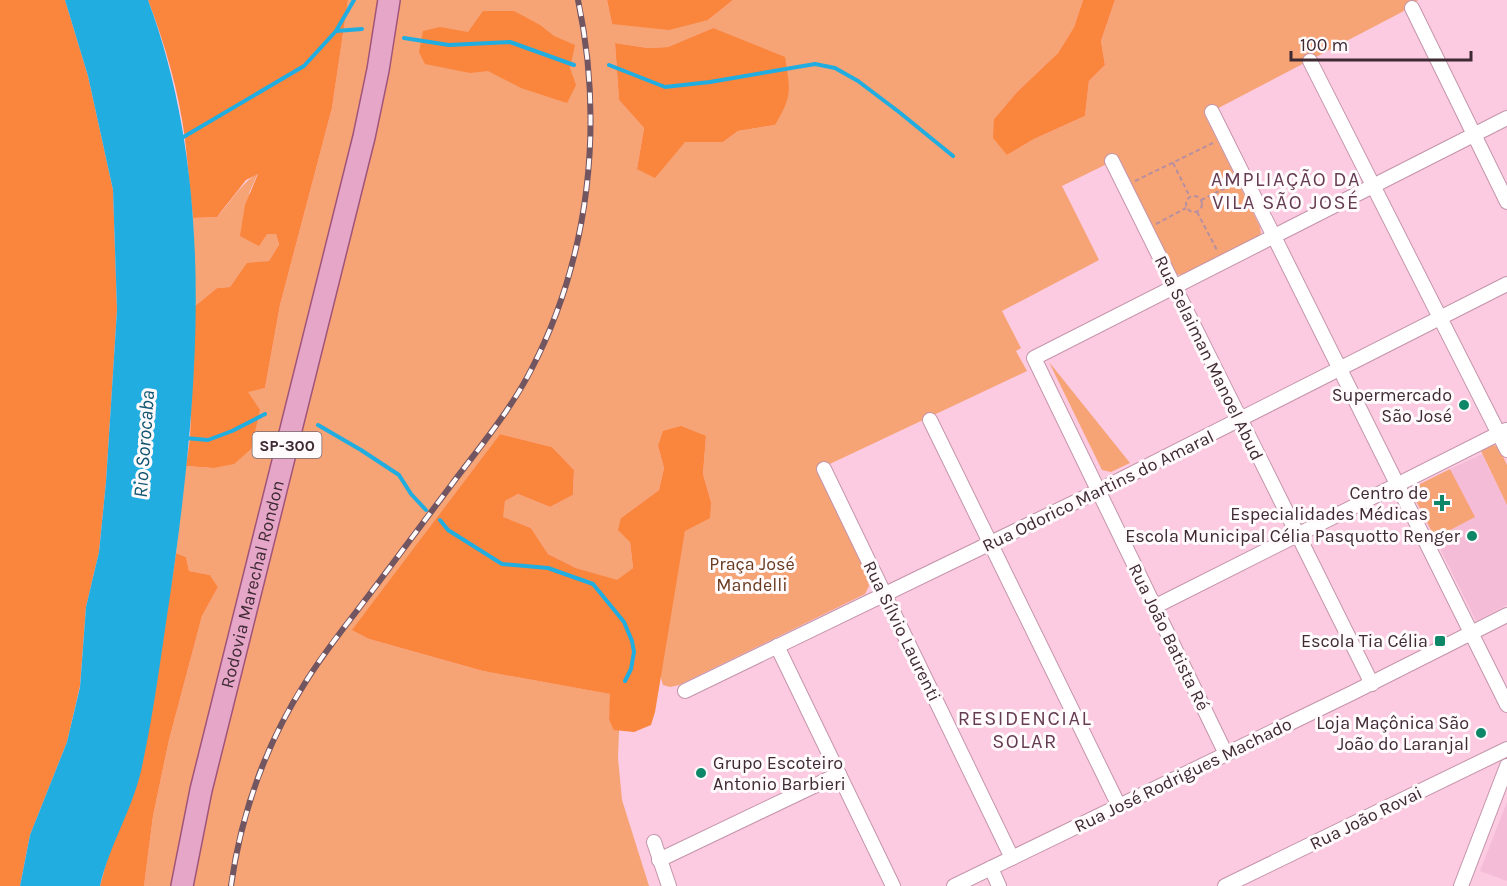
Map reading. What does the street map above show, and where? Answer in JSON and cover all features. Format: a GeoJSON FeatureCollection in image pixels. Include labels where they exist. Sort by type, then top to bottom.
{"type":"FeatureCollection","features":[{"type":"Feature","properties":{"kind":"main road","name":"Rodovia Marechal Rondon"},"geometry":{"type":"LineString","coordinates":[[182,886],[199,799],[364,137],[389,0]]}},
{"type":"Feature","properties":{"kind":"street"},"geometry":{"type":"LineString","coordinates":[[1412,8],[1507,202]]}},
{"type":"Feature","properties":{"kind":"street"},"geometry":{"type":"LineString","coordinates":[[1310,61],[1441,318],[1503,432],[1507,450]]}},
{"type":"Feature","properties":{"kind":"street"},"geometry":{"type":"LineString","coordinates":[[1212,112],[1507,705]]}},
{"type":"Feature","properties":{"kind":"street"},"geometry":{"type":"LineString","coordinates":[[1174,288],[1507,118]]}},
{"type":"Feature","properties":{"kind":"street","name":"Rua Selaiman Manoel Abud"},"geometry":{"type":"LineString","coordinates":[[1112,161],[1372,684]]}},
{"type":"Feature","properties":{"kind":"street","name":"Rua Odorico Martins do Amaral"},"geometry":{"type":"LineString","coordinates":[[685,691],[1240,421],[1507,285]]}},
{"type":"Feature","properties":{"kind":"street","name":"Rua João Batista Ré"},"geometry":{"type":"LineString","coordinates":[[1174,288],[1034,358],[1226,754]]}},
{"type":"Feature","properties":{"kind":"street"},"geometry":{"type":"LineString","coordinates":[[930,420],[1119,806]]}},
{"type":"Feature","properties":{"kind":"street"},"geometry":{"type":"LineString","coordinates":[[1154,607],[1503,432]]}},
{"type":"Feature","properties":{"kind":"street","name":"Rua Sílvio Laurenti"},"geometry":{"type":"LineString","coordinates":[[824,469],[1012,858]]}},
{"type":"Feature","properties":{"kind":"street","name":"Rua José Rodrigues Machado"},"geometry":{"type":"LineString","coordinates":[[954,886],[1372,684],[1507,615]]}},
{"type":"Feature","properties":{"kind":"street"},"geometry":{"type":"LineString","coordinates":[[777,646],[893,886]]}},
{"type":"Feature","properties":{"kind":"street","name":"Rua João Rovai"},"geometry":{"type":"LineString","coordinates":[[1226,886],[1507,749]]}},
{"type":"Feature","properties":{"kind":"street"},"geometry":{"type":"LineString","coordinates":[[1461,886],[1507,766]]}},
{"type":"Feature","properties":{"kind":"street"},"geometry":{"type":"LineString","coordinates":[[659,860],[839,774]]}},
{"type":"Feature","properties":{"kind":"street"},"geometry":{"type":"LineString","coordinates":[[654,842],[669,886]]}},
{"type":"Feature","properties":{"kind":"street"},"geometry":{"type":"LineString","coordinates":[[991,868],[999,886]]}},
{"type":"Feature","properties":{"kind":"path"},"geometry":{"type":"LineString","coordinates":[[1133,182],[1216,142]]}},
{"type":"Feature","properties":{"kind":"path"},"geometry":{"type":"LineString","coordinates":[[1173,163],[1190,197]]}},
{"type":"Feature","properties":{"kind":"path"},"geometry":{"type":"LineString","coordinates":[[1201,200],[1236,183]]}},
{"type":"Feature","properties":{"kind":"path"},"geometry":{"type":"LineString","coordinates":[[1190,197],[1198,197],[1201,200]]}},
{"type":"Feature","properties":{"kind":"path"},"geometry":{"type":"LineString","coordinates":[[1186,208],[1190,197]]}},
{"type":"Feature","properties":{"kind":"path"},"geometry":{"type":"LineString","coordinates":[[1197,212],[1200,209],[1201,200]]}},
{"type":"Feature","properties":{"kind":"path"},"geometry":{"type":"LineString","coordinates":[[1186,208],[1197,212]]}},
{"type":"Feature","properties":{"kind":"path"},"geometry":{"type":"LineString","coordinates":[[1154,225],[1186,208]]}},
{"type":"Feature","properties":{"kind":"path"},"geometry":{"type":"LineString","coordinates":[[1197,212],[1218,252]]}},
{"type":"Feature","properties":{"kind":"shaded area"},"geometry":{"type":"Polygon","coordinates":[[[0,0],[65,0],[88,76],[113,190],[117,310],[106,482],[99,552],[86,607],[80,686],[67,742],[30,835],[20,886],[0,886],[0,0]]]}},
{"type":"Feature","properties":{"kind":"shaded area"},"geometry":{"type":"Polygon","coordinates":[[[148,0],[348,0],[332,108],[280,305],[265,388],[248,392],[260,410],[251,449],[234,464],[213,468],[186,466],[190,438],[195,306],[217,288],[230,287],[247,263],[269,261],[279,245],[276,234],[267,234],[259,246],[240,236],[245,205],[258,174],[246,180],[217,217],[193,218],[179,104],[166,51],[148,0]]]}},
{"type":"Feature","properties":{"kind":"shaded area"},"geometry":{"type":"Polygon","coordinates":[[[607,0],[733,0],[708,20],[669,30],[612,24],[607,0]]]}},
{"type":"Feature","properties":{"kind":"shaded area"},"geometry":{"type":"Polygon","coordinates":[[[1083,0],[1115,0],[1101,41],[1105,65],[1089,81],[1085,116],[1034,139],[1007,155],[993,138],[994,119],[1017,92],[1058,53],[1074,27],[1083,0]]]}},
{"type":"Feature","properties":{"kind":"shaded area"},"geometry":{"type":"Polygon","coordinates":[[[483,11],[514,11],[540,25],[554,36],[575,45],[570,68],[576,85],[567,103],[521,88],[488,71],[470,73],[425,64],[419,52],[423,31],[440,27],[468,32],[483,11]]]}},
{"type":"Feature","properties":{"kind":"shaded area"},"geometry":{"type":"Polygon","coordinates":[[[713,28],[785,57],[789,92],[785,106],[775,125],[738,131],[723,142],[685,142],[655,178],[637,169],[644,128],[619,100],[615,43],[648,48],[668,47],[713,28]]]}},
{"type":"Feature","properties":{"kind":"shaded area"},"geometry":{"type":"Polygon","coordinates":[[[681,426],[706,436],[703,474],[711,502],[710,518],[685,531],[651,725],[634,732],[614,730],[609,720],[610,694],[483,671],[369,639],[352,630],[500,434],[552,447],[574,470],[573,495],[550,507],[518,494],[505,501],[503,517],[531,528],[548,554],[576,568],[617,580],[633,568],[630,542],[618,530],[621,518],[659,490],[664,468],[658,446],[663,431],[681,426]]]}},
{"type":"Feature","properties":{"kind":"shaded area","name":"Escola Municipal Célia Pasquotto Renger"},"geometry":{"type":"Polygon","coordinates":[[[1482,454],[1507,505],[1507,605],[1476,621],[1435,538],[1474,517],[1450,469],[1482,454]]]}},
{"type":"Feature","properties":{"kind":"shaded area"},"geometry":{"type":"Polygon","coordinates":[[[176,553],[186,557],[189,571],[210,575],[218,587],[202,616],[169,740],[153,816],[144,886],[100,886],[159,665],[176,553]]]}},
{"type":"Feature","properties":{"kind":"shaded area"},"geometry":{"type":"Polygon","coordinates":[[[1507,802],[1507,881],[1480,871],[1507,802]]]}},
{"type":"Feature","properties":{"kind":"green space","name":"Praça José Mandelli"},"geometry":{"type":"Polygon","coordinates":[[[348,0],[607,0],[612,24],[708,20],[733,0],[1083,0],[1074,27],[1058,53],[1017,92],[994,119],[1007,155],[1034,139],[1085,116],[1089,81],[1105,65],[1101,41],[1115,0],[1418,0],[1402,12],[1205,115],[1260,227],[1261,233],[1257,238],[1178,275],[1119,158],[1062,186],[1099,260],[1002,311],[1021,348],[1016,351],[1027,371],[817,470],[868,577],[869,586],[865,594],[679,685],[670,687],[663,685],[660,675],[685,530],[711,502],[703,474],[706,436],[658,446],[664,468],[659,490],[621,518],[630,542],[633,568],[617,581],[576,568],[548,554],[531,528],[502,517],[505,501],[518,494],[550,507],[573,495],[574,470],[552,447],[500,434],[353,630],[369,639],[483,671],[611,694],[609,720],[614,729],[619,730],[618,758],[622,800],[649,886],[144,886],[153,816],[169,740],[202,616],[218,587],[210,575],[189,571],[186,557],[176,553],[186,466],[213,468],[247,391],[265,388],[280,305],[332,108],[348,0]],[[713,28],[668,47],[648,48],[615,43],[619,100],[644,128],[637,169],[685,142],[723,142],[738,131],[775,125],[713,28]]]}},
{"type":"Feature","properties":{"kind":"green space"},"geometry":{"type":"Polygon","coordinates":[[[258,173],[249,193],[267,234],[276,234],[279,246],[269,261],[247,264],[230,287],[217,288],[195,306],[193,218],[217,217],[241,187],[258,173]]]}},
{"type":"Feature","properties":{"kind":"green space"},"geometry":{"type":"Polygon","coordinates":[[[1049,362],[1130,463],[1111,472],[1102,470],[1049,362]]]}},
{"type":"Feature","properties":{"kind":"green space"},"geometry":{"type":"Polygon","coordinates":[[[1493,445],[1498,446],[1507,465],[1507,505],[1481,451],[1493,445]]]}},
{"type":"Feature","properties":{"kind":"green space"},"geometry":{"type":"Polygon","coordinates":[[[1450,469],[1475,517],[1435,538],[1410,489],[1450,469]]]}},
{"type":"Feature","properties":{"kind":"water","name":"Rio Sorocaba"},"geometry":{"type":"Polygon","coordinates":[[[65,0],[148,0],[170,71],[185,145],[193,220],[196,296],[194,372],[180,523],[170,596],[150,727],[132,800],[100,886],[20,886],[30,835],[67,742],[80,687],[86,607],[99,552],[106,482],[117,310],[113,190],[88,76],[65,0]]]}},
{"type":"Feature","properties":{"kind":"waterway"},"geometry":{"type":"LineString","coordinates":[[180,139],[304,66],[336,31],[354,0]]}},
{"type":"Feature","properties":{"kind":"waterway"},"geometry":{"type":"LineString","coordinates":[[336,31],[362,29]]}},
{"type":"Feature","properties":{"kind":"waterway"},"geometry":{"type":"LineString","coordinates":[[404,38],[449,45],[510,42],[574,65]]}},
{"type":"Feature","properties":{"kind":"waterway"},"geometry":{"type":"LineString","coordinates":[[609,65],[665,87],[710,82],[815,64],[835,68],[858,81],[953,156]]}},
{"type":"Feature","properties":{"kind":"waterway"},"geometry":{"type":"LineString","coordinates":[[185,438],[208,440],[265,414]]}},
{"type":"Feature","properties":{"kind":"waterway"},"geometry":{"type":"LineString","coordinates":[[318,425],[399,475],[411,494],[426,510]]}},
{"type":"Feature","properties":{"kind":"waterway"},"geometry":{"type":"LineString","coordinates":[[440,520],[448,530],[502,564],[548,568],[593,584],[624,622],[632,641],[634,652],[631,669],[625,681]]}},
{"type":"Feature","properties":{"kind":"railway"},"geometry":{"type":"LineString","coordinates":[[231,886],[241,832],[257,780],[291,706],[328,649],[504,415],[523,385],[551,327],[567,282],[579,236],[590,142],[590,94],[586,47],[578,0]]}},
{"type":"Feature","properties":{"kind":"place","name":"Supermercado São José"},"geometry":{"type":"Point","coordinates":[1464,405]}},
{"type":"Feature","properties":{"kind":"place","name":"Centro de Especialidades Médicas"},"geometry":{"type":"Point","coordinates":[1442,503]}},
{"type":"Feature","properties":{"kind":"place","name":"Escola Municipal Célia Pasquotto Renger"},"geometry":{"type":"Point","coordinates":[1472,536]}},
{"type":"Feature","properties":{"kind":"place","name":"Escola Tia Célia"},"geometry":{"type":"Point","coordinates":[1440,641]}},
{"type":"Feature","properties":{"kind":"place","name":"Loja Maçônica São João do Laranjal"},"geometry":{"type":"Point","coordinates":[1481,733]}},
{"type":"Feature","properties":{"kind":"place","name":"Grupo Escoteiro Antonio Barbieri"},"geometry":{"type":"Point","coordinates":[701,773]}},
{"type":"Feature","properties":{"kind":"district","name":"AMPLIAÇÃO DA VILA SÃO JOSÉ"},"geometry":{"type":"Point","coordinates":[1286,190]}},
{"type":"Feature","properties":{"kind":"district","name":"RESIDENCIAL SOLAR"},"geometry":{"type":"Point","coordinates":[1025,730]}}]}
